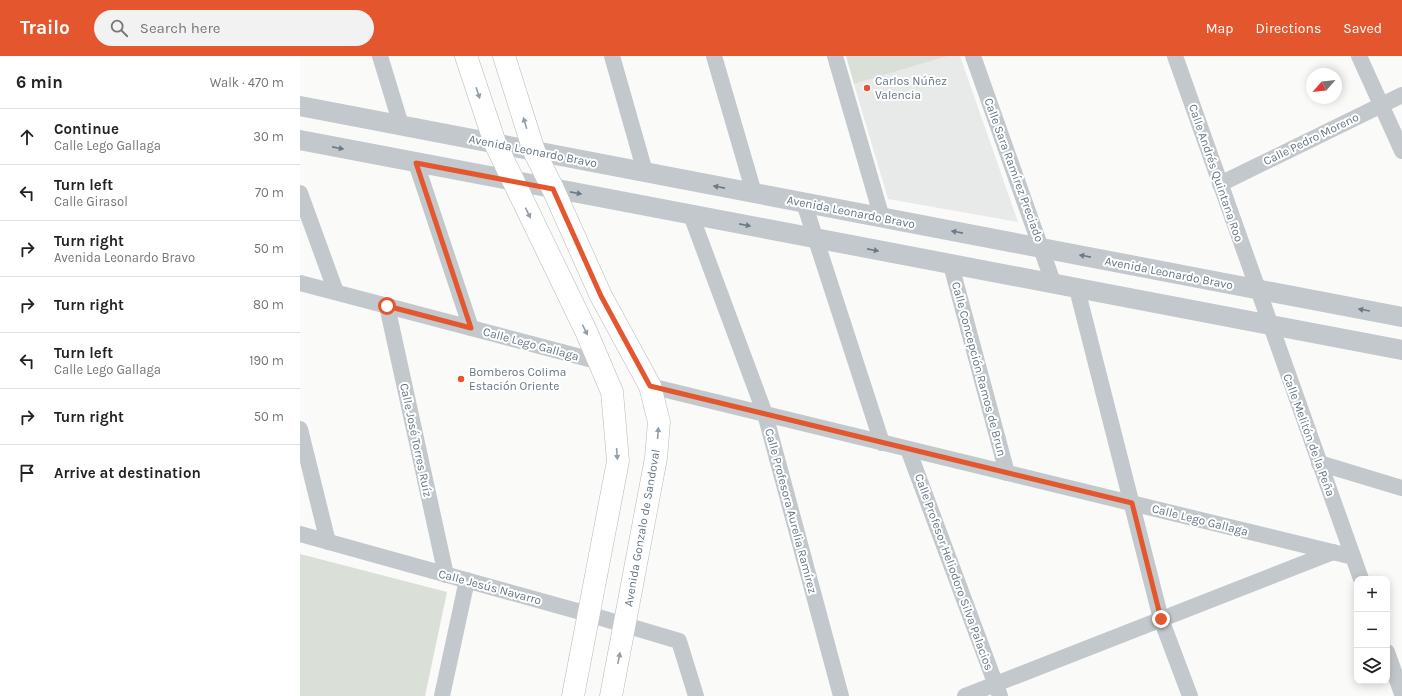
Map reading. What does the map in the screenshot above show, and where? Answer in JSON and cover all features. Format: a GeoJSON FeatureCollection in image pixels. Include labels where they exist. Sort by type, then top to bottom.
{"type":"FeatureCollection","features":[{"type":"Feature","properties":{"kind":"main road"},"geometry":{"type":"LineString","coordinates":[[466,56],[495,144],[600,362],[612,392],[618,461],[573,696]]}},
{"type":"Feature","properties":{"kind":"main road","name":"Avenida Gonzalo de Sandoval"},"geometry":{"type":"LineString","coordinates":[[504,56],[534,151],[553,189],[601,296],[650,386],[659,422],[656,458],[612,696]]}},
{"type":"Feature","properties":{"kind":"street"},"geometry":{"type":"LineString","coordinates":[[380,56],[401,125]]}},
{"type":"Feature","properties":{"kind":"street"},"geometry":{"type":"LineString","coordinates":[[612,56],[645,172]]}},
{"type":"Feature","properties":{"kind":"street"},"geometry":{"type":"LineString","coordinates":[[714,56],[754,193]]}},
{"type":"Feature","properties":{"kind":"street"},"geometry":{"type":"LineString","coordinates":[[835,56],[882,218]]}},
{"type":"Feature","properties":{"kind":"street","name":"Calle Sara Ramírez Preciado"},"geometry":{"type":"LineString","coordinates":[[973,56],[1054,284]]}},
{"type":"Feature","properties":{"kind":"street","name":"Calle Andrés Quintana Roo"},"geometry":{"type":"LineString","coordinates":[[1175,56],[1257,290]]}},
{"type":"Feature","properties":{"kind":"street"},"geometry":{"type":"LineString","coordinates":[[1359,56],[1402,151]]}},
{"type":"Feature","properties":{"kind":"street","name":"Calle Pedro Moreno"},"geometry":{"type":"LineString","coordinates":[[1220,184],[1402,95]]}},
{"type":"Feature","properties":{"kind":"street","name":"Avenida Leonardo Bravo"},"geometry":{"type":"LineString","coordinates":[[300,106],[1402,317]]}},
{"type":"Feature","properties":{"kind":"street"},"geometry":{"type":"LineString","coordinates":[[300,140],[1402,350]]}},
{"type":"Feature","properties":{"kind":"street"},"geometry":{"type":"LineString","coordinates":[[416,163],[471,328]]}},
{"type":"Feature","properties":{"kind":"street"},"geometry":{"type":"LineString","coordinates":[[300,193],[336,292]]}},
{"type":"Feature","properties":{"kind":"street"},"geometry":{"type":"LineString","coordinates":[[804,202],[882,442]]}},
{"type":"Feature","properties":{"kind":"street","name":"Calle Profesora Aurelia Ramírez"},"geometry":{"type":"LineString","coordinates":[[691,215],[765,414],[841,696]]}},
{"type":"Feature","properties":{"kind":"street","name":"Calle Concepción Ramos de Brun"},"geometry":{"type":"LineString","coordinates":[[951,265],[1007,473]]}},
{"type":"Feature","properties":{"kind":"street","name":"Calle Lego Gallaga"},"geometry":{"type":"LineString","coordinates":[[300,283],[600,362]]}},
{"type":"Feature","properties":{"kind":"street"},"geometry":{"type":"LineString","coordinates":[[1077,289],[1161,619],[1190,696]]}},
{"type":"Feature","properties":{"kind":"street","name":"Calle Melitón de la Peña"},"geometry":{"type":"LineString","coordinates":[[1257,290],[1360,576]]}},
{"type":"Feature","properties":{"kind":"street","name":"Calle José Torres Ruíz"},"geometry":{"type":"LineString","coordinates":[[387,306],[446,575]]}},
{"type":"Feature","properties":{"kind":"street","name":"Calle Lego Gallaga"},"geometry":{"type":"LineString","coordinates":[[650,386],[1353,556]]}},
{"type":"Feature","properties":{"kind":"street"},"geometry":{"type":"LineString","coordinates":[[300,429],[328,542]]}},
{"type":"Feature","properties":{"kind":"street","name":"Calle Profesor Heliodoro Silva Palacios"},"geometry":{"type":"LineString","coordinates":[[908,449],[997,690]]}},
{"type":"Feature","properties":{"kind":"street"},"geometry":{"type":"LineString","coordinates":[[1319,463],[1402,488]]}},
{"type":"Feature","properties":{"kind":"street","name":"Calle Jesús Navarro"},"geometry":{"type":"LineString","coordinates":[[300,534],[588,614],[679,641],[696,696]]}},
{"type":"Feature","properties":{"kind":"street"},"geometry":{"type":"LineString","coordinates":[[965,696],[997,690],[1161,619],[1333,552]]}},
{"type":"Feature","properties":{"kind":"street"},"geometry":{"type":"LineString","coordinates":[[442,696],[467,580]]}},
{"type":"Feature","properties":{"kind":"street"},"geometry":{"type":"LineString","coordinates":[[1390,660],[1402,694]]}},
{"type":"Feature","properties":{"kind":"shaded area"},"geometry":{"type":"Polygon","coordinates":[[[846,56],[948,56],[854,84],[846,56]]]}},
{"type":"Feature","properties":{"kind":"shaded area"},"geometry":{"type":"Polygon","coordinates":[[[948,56],[960,56],[1018,222],[888,199],[854,84],[948,56]]]}},
{"type":"Feature","properties":{"kind":"shaded area"},"geometry":{"type":"Polygon","coordinates":[[[300,554],[447,592],[425,696],[300,696],[300,554]]]}},
{"type":"Feature","properties":{"kind":"place","name":"Carlos Núñez Valencia"},"geometry":{"type":"Point","coordinates":[867,88]}},
{"type":"Feature","properties":{"kind":"place","name":"Bomberos Colima Estación Oriente"},"geometry":{"type":"Point","coordinates":[461,379]}},
{"type":"Feature","properties":{"kind":"route"},"geometry":{"type":"LineString","coordinates":[[387,306],[471,328],[416,163],[553,189],[601,296],[650,386],[1132,503],[1161,619]]}}]}
